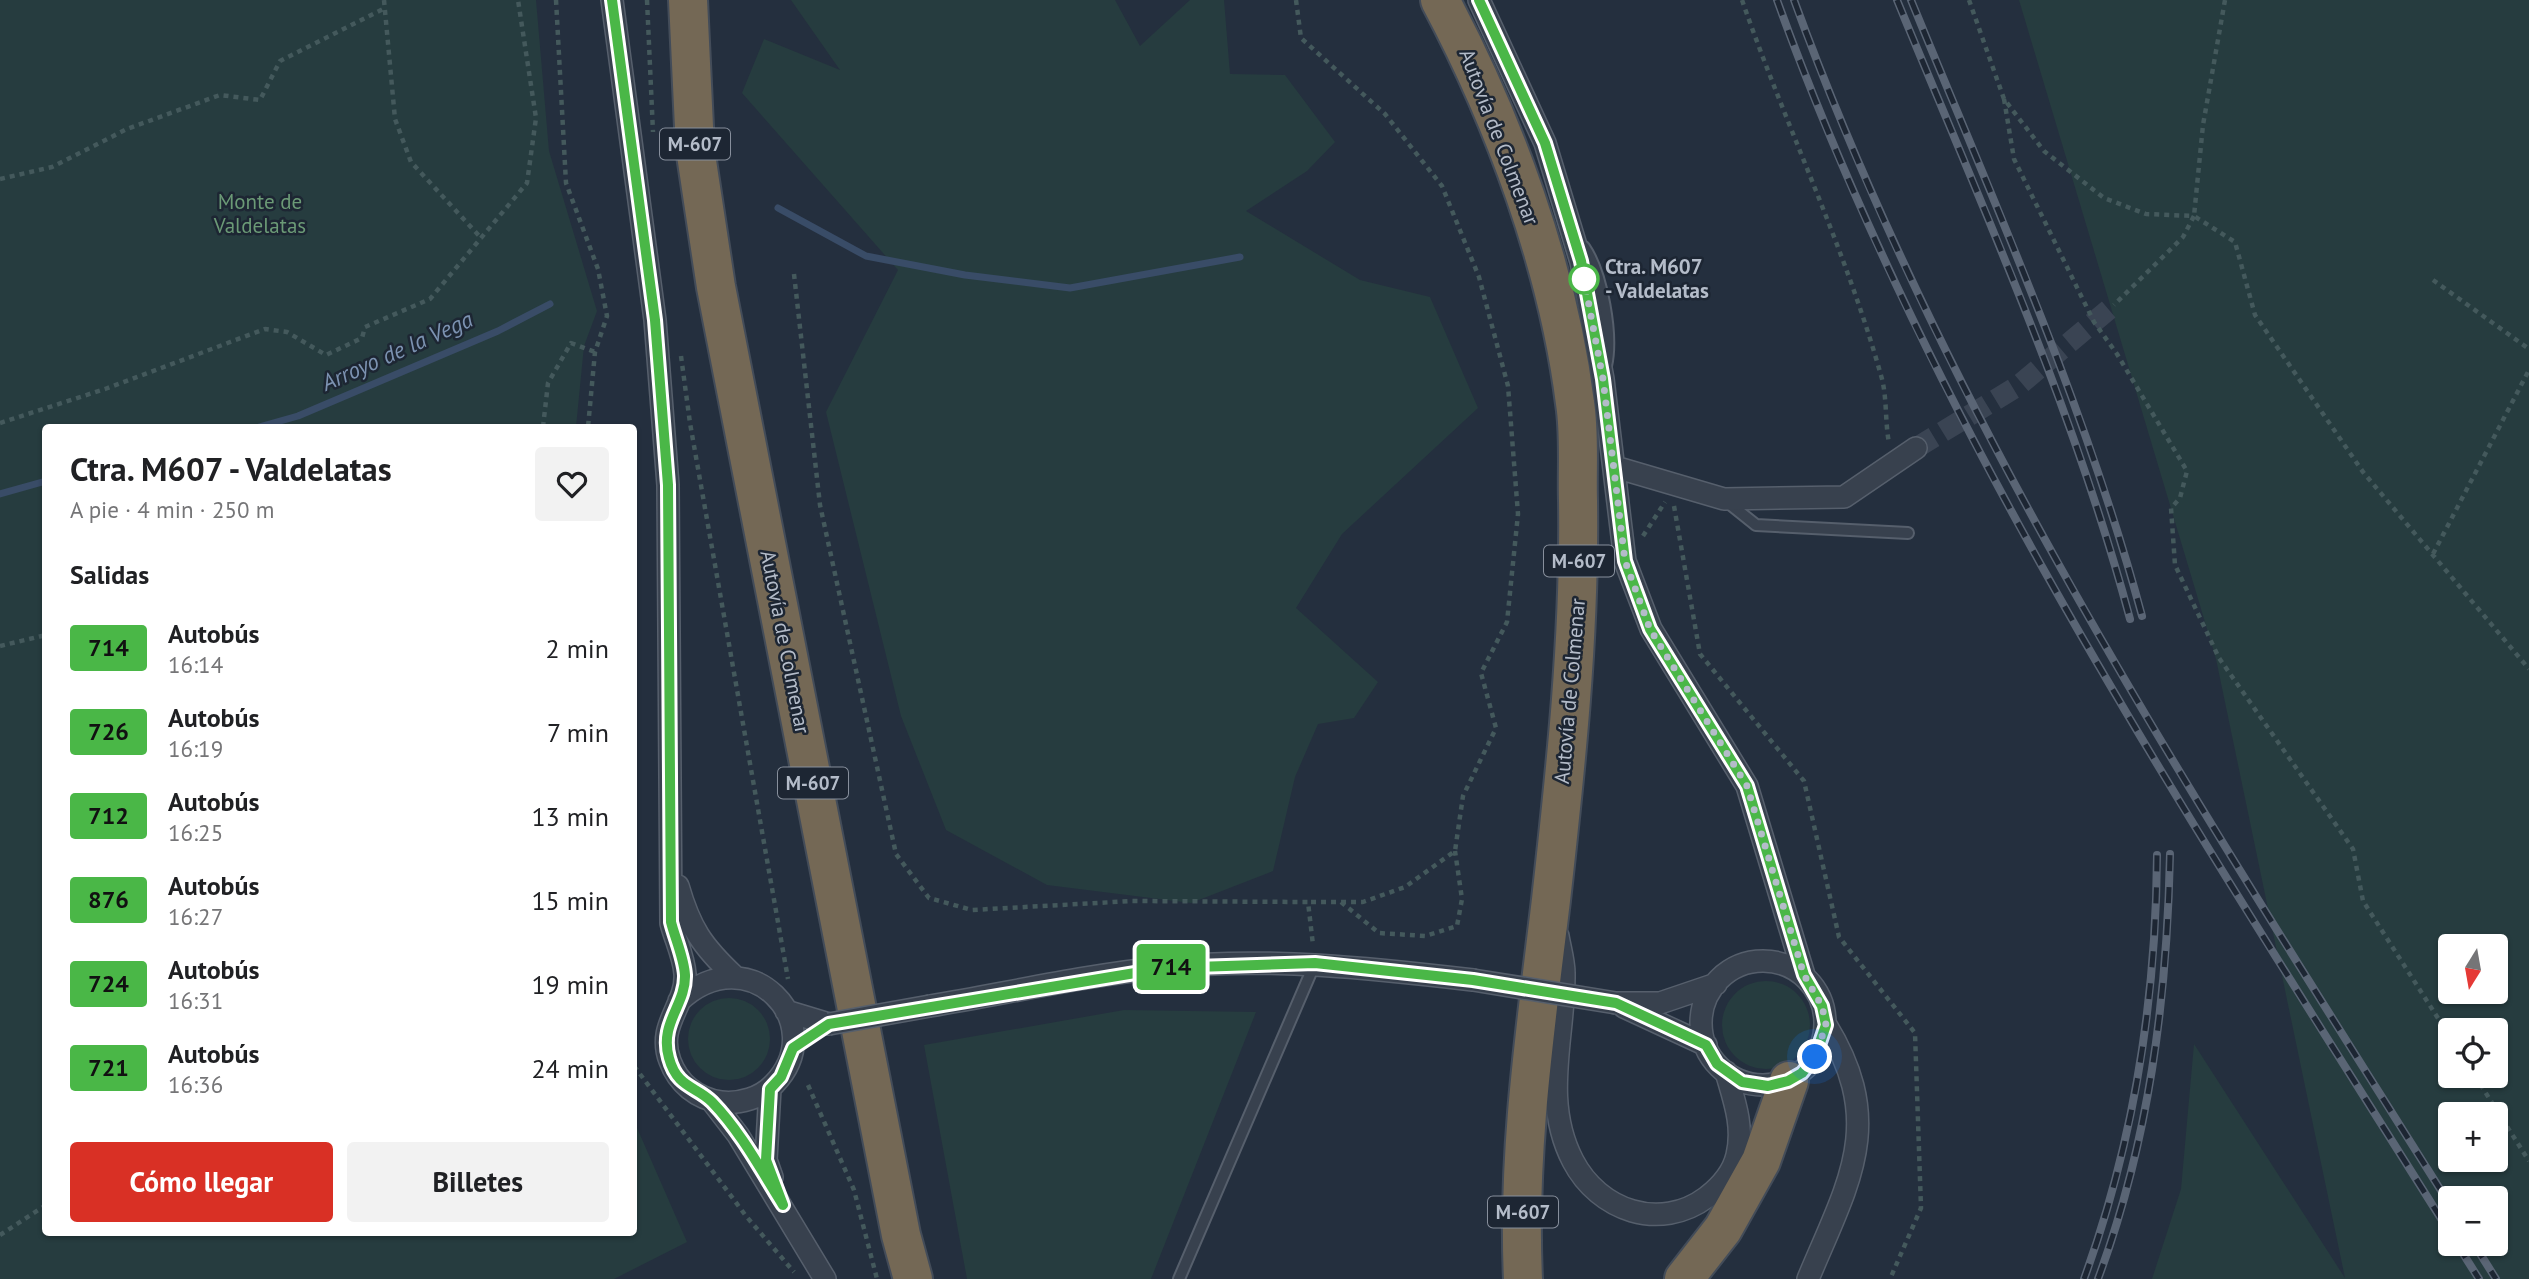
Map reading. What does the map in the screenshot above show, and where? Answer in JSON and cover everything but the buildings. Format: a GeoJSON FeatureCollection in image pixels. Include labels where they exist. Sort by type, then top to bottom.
{"type":"FeatureCollection","features":[{"type":"Feature","properties":{"kind":"highway","name":"Autovía de Colmenar"},"geometry":{"type":"LineString","coordinates":[[688,0],[695,148],[716,287],[898,1222],[912,1279]]}},
{"type":"Feature","properties":{"kind":"highway","name":"Autovía de Colmenar"},"geometry":{"type":"LineString","coordinates":[[1440,0],[1469,54],[1513,164],[1545,260],[1576,405],[1579,584],[1574,687],[1524,1144],[1524,1279]]}},
{"type":"Feature","properties":{"kind":"highway"},"geometry":{"type":"LineString","coordinates":[[1684,1279],[1723,1229],[1761,1161],[1788,1081]]}},
{"type":"Feature","properties":{"kind":"street"},"geometry":{"type":"LineString","coordinates":[[612,0],[655,320],[668,485],[671,922],[685,975],[679,1001]]}},
{"type":"Feature","properties":{"kind":"street"},"geometry":{"type":"LineString","coordinates":[[1479,0],[1545,143],[1581,261],[1603,379],[1625,561],[1650,629],[1747,786],[1804,975],[1822,1006],[1826,1025],[1846,1059],[1858,1113],[1859,1133],[1851,1177],[1808,1279]]}},
{"type":"Feature","properties":{"kind":"street"},"geometry":{"type":"LineString","coordinates":[[1615,467],[1724,499],[1844,496],[1916,448]]}},
{"type":"Feature","properties":{"kind":"street"},"geometry":{"type":"LineString","coordinates":[[671,860],[686,912],[705,948],[734,976]]}},
{"type":"Feature","properties":{"kind":"street"},"geometry":{"type":"LineString","coordinates":[[1552,894],[1564,972],[1554,1080],[1556,1094],[1572,1159],[1595,1192],[1610,1203],[1636,1213],[1665,1215],[1682,1212],[1715,1191],[1728,1176],[1737,1158],[1740,1139],[1740,1122],[1726,1072]]}},
{"type":"Feature","properties":{"kind":"street"},"geometry":{"type":"LineString","coordinates":[[1804,975],[1773,961],[1753,961],[1730,969],[1716,984],[1705,1002],[1701,1023],[1710,1056],[1726,1072],[1742,1082],[1768,1086],[1788,1081],[1802,1073],[1815,1057],[1826,1025]]}},
{"type":"Feature","properties":{"kind":"street"},"geometry":{"type":"LineString","coordinates":[[793,1048],[829,1024],[1165,968],[1315,963],[1473,980],[1616,1003],[1660,1003],[1716,984]]}},
{"type":"Feature","properties":{"kind":"street"},"geometry":{"type":"LineString","coordinates":[[734,976],[755,981],[774,993],[786,1011],[793,1029],[793,1048],[785,1070],[770,1089],[752,1099],[731,1103],[711,1100],[692,1091],[678,1077],[669,1059],[666,1039],[669,1018],[679,1001],[694,986],[713,978],[734,976]]}},
{"type":"Feature","properties":{"kind":"street"},"geometry":{"type":"LineString","coordinates":[[1616,1003],[1706,1045]]}},
{"type":"Feature","properties":{"kind":"street"},"geometry":{"type":"LineString","coordinates":[[786,1011],[829,1024]]}},
{"type":"Feature","properties":{"kind":"street"},"geometry":{"type":"LineString","coordinates":[[770,1089],[766,1160],[783,1205]]}},
{"type":"Feature","properties":{"kind":"street"},"geometry":{"type":"LineString","coordinates":[[711,1100],[738,1135],[783,1205],[825,1279]]}},
{"type":"Feature","properties":{"kind":"lane"},"geometry":{"type":"LineString","coordinates":[[1724,499],[1756,524],[1908,533]]}},
{"type":"Feature","properties":{"kind":"lane"},"geometry":{"type":"LineString","coordinates":[[1179,1279],[1315,963]]}},
{"type":"Feature","properties":{"kind":"path"},"geometry":{"type":"LineString","coordinates":[[384,0],[395,119],[411,162],[482,239]]}},
{"type":"Feature","properties":{"kind":"path"},"geometry":{"type":"LineString","coordinates":[[0,423],[105,389],[265,329],[287,332],[326,355],[362,338],[365,327],[430,299],[527,183],[536,118],[518,0]]}},
{"type":"Feature","properties":{"kind":"path"},"geometry":{"type":"LineString","coordinates":[[555,0],[566,183],[598,269],[607,316],[595,352],[588,424]]}},
{"type":"Feature","properties":{"kind":"path"},"geometry":{"type":"LineString","coordinates":[[647,0],[654,144]]}},
{"type":"Feature","properties":{"kind":"path"},"geometry":{"type":"LineString","coordinates":[[1296,0],[1301,38],[1385,114],[1442,186],[1479,278],[1508,386],[1518,514],[1507,622],[1481,673],[1496,728],[1463,796],[1455,851],[1462,900],[1457,926],[1425,936],[1379,933],[1341,902]]}},
{"type":"Feature","properties":{"kind":"path"},"geometry":{"type":"LineString","coordinates":[[1742,0],[1763,61],[1839,248],[1882,382],[1888,440],[1894,462]]}},
{"type":"Feature","properties":{"kind":"path"},"geometry":{"type":"LineString","coordinates":[[1969,0],[2004,99],[2014,159],[2094,322],[2117,354],[2187,471],[2180,498],[2171,508],[2175,565],[2219,658],[2353,849],[2363,901],[2438,1018]]}},
{"type":"Feature","properties":{"kind":"path"},"geometry":{"type":"LineString","coordinates":[[2114,305],[2183,237],[2194,216],[2203,125],[2225,0]]}},
{"type":"Feature","properties":{"kind":"path"},"geometry":{"type":"LineString","coordinates":[[0,179],[52,167],[127,129],[220,95],[260,100],[280,61],[383,9]]}},
{"type":"Feature","properties":{"kind":"path"},"geometry":{"type":"LineString","coordinates":[[2004,99],[2044,150],[2104,198],[2146,214],[2194,216],[2235,242],[2255,316],[2362,472],[2529,669]]}},
{"type":"Feature","properties":{"kind":"path"},"geometry":{"type":"LineString","coordinates":[[794,274],[820,505],[896,853],[929,898],[972,910],[1132,901],[1363,902],[1405,887],[1455,851]]}},
{"type":"Feature","properties":{"kind":"path"},"geometry":{"type":"LineString","coordinates":[[2432,280],[2529,349]]}},
{"type":"Feature","properties":{"kind":"path"},"geometry":{"type":"LineString","coordinates":[[543,424],[548,383],[571,343],[595,352]]}},
{"type":"Feature","properties":{"kind":"path"},"geometry":{"type":"LineString","coordinates":[[680,344],[692,437],[788,979]]}},
{"type":"Feature","properties":{"kind":"path"},"geometry":{"type":"LineString","coordinates":[[2433,554],[2529,370]]}},
{"type":"Feature","properties":{"kind":"path"},"geometry":{"type":"LineString","coordinates":[[1671,484],[1700,654],[1804,781],[1839,937],[1915,1032],[1921,1208],[1890,1279]]}},
{"type":"Feature","properties":{"kind":"path"},"geometry":{"type":"LineString","coordinates":[[0,646],[42,636]]}},
{"type":"Feature","properties":{"kind":"path"},"geometry":{"type":"LineString","coordinates":[[1308,902],[1315,963]]}},
{"type":"Feature","properties":{"kind":"path"},"geometry":{"type":"LineString","coordinates":[[637,1070],[746,1216],[800,1279]]}},
{"type":"Feature","properties":{"kind":"path"},"geometry":{"type":"LineString","coordinates":[[808,1085],[854,1190],[877,1279]]}},
{"type":"Feature","properties":{"kind":"path"},"geometry":{"type":"LineString","coordinates":[[2483,1088],[2529,1161]]}},
{"type":"Feature","properties":{"kind":"path"},"geometry":{"type":"LineString","coordinates":[[0,1235],[42,1208]]}},
{"type":"Feature","properties":{"kind":"green space","name":"Monte de Valdelatas"},"geometry":{"type":"Polygon","coordinates":[[[0,0],[536,0],[549,151],[597,311],[584,346],[576,424],[42,424],[42,1236],[637,1236],[637,1128],[687,1242],[614,1279],[0,1279],[0,0]]]}},
{"type":"Feature","properties":{"kind":"green space"},"geometry":{"type":"Polygon","coordinates":[[[791,0],[1115,0],[1140,46],[1190,0],[1224,0],[1230,74],[1285,75],[1335,142],[1307,171],[1246,211],[1360,280],[1430,297],[1478,408],[1342,534],[1296,608],[1378,682],[1354,718],[1318,724],[1295,777],[1273,871],[1191,903],[1047,885],[946,830],[901,716],[826,412],[898,270],[742,93],[764,39],[840,70],[791,0]]]}},
{"type":"Feature","properties":{"kind":"green space"},"geometry":{"type":"Polygon","coordinates":[[[2019,0],[2529,0],[2529,1279],[2152,1279],[2181,1189],[2194,1044],[2345,1278],[2216,659],[2019,0]]]}},
{"type":"Feature","properties":{"kind":"green space"},"geometry":{"type":"Polygon","coordinates":[[[1766,981],[1783,984],[1797,994],[1807,1008],[1810,1025],[1807,1042],[1797,1056],[1783,1066],[1766,1069],[1749,1066],[1735,1056],[1725,1042],[1722,1025],[1725,1008],[1735,994],[1749,984],[1766,981]]]}},
{"type":"Feature","properties":{"kind":"green space"},"geometry":{"type":"Polygon","coordinates":[[[729,998],[745,1001],[758,1010],[767,1023],[770,1039],[767,1055],[758,1068],[745,1077],[729,1080],[713,1077],[700,1068],[691,1055],[688,1039],[691,1023],[700,1010],[713,1001],[729,998]]]}},
{"type":"Feature","properties":{"kind":"green space"},"geometry":{"type":"Polygon","coordinates":[[[1124,1010],[1256,1012],[1151,1279],[967,1279],[924,1045],[1124,1010]]]}},
{"type":"Feature","properties":{"kind":"waterway"},"geometry":{"type":"LineString","coordinates":[[778,208],[866,256],[965,275],[1070,288],[1240,257]]}},
{"type":"Feature","properties":{"kind":"waterway","name":"Arroyo de la Vega"},"geometry":{"type":"LineString","coordinates":[[270,424],[298,416],[498,331],[550,304]]}},
{"type":"Feature","properties":{"kind":"waterway","name":"Arroyo de la Vega"},"geometry":{"type":"LineString","coordinates":[[0,494],[42,482]]}},
{"type":"Feature","properties":{"kind":"tunnel"},"geometry":{"type":"LineString","coordinates":[[1916,448],[2018,386],[2114,305]]}},
{"type":"Feature","properties":{"kind":"railway"},"geometry":{"type":"LineString","coordinates":[[1777,0],[1842,164],[1915,324],[1995,480],[2080,634],[2170,785],[2438,1214]]}},
{"type":"Feature","properties":{"kind":"railway"},"geometry":{"type":"LineString","coordinates":[[1794,0],[1858,160],[1929,317],[2007,470],[2090,620],[2177,768],[2438,1186]]}},
{"type":"Feature","properties":{"kind":"railway"},"geometry":{"type":"LineString","coordinates":[[1897,0],[1993,229],[2053,383],[2107,540],[2130,619]]}},
{"type":"Feature","properties":{"kind":"railway"},"geometry":{"type":"LineString","coordinates":[[1911,0],[2066,381],[2094,459],[2142,616]]}},
{"type":"Feature","properties":{"kind":"railway"},"geometry":{"type":"LineString","coordinates":[[2098,1279],[2130,1175],[2152,1070],[2165,963],[2170,854]]}},
{"type":"Feature","properties":{"kind":"railway"},"geometry":{"type":"LineString","coordinates":[[2084,1279],[2116,1175],[2139,1070],[2152,964],[2157,855]]}},
{"type":"Feature","properties":{"kind":"railway"},"geometry":{"type":"LineString","coordinates":[[2465,1256],[2479,1279]]}},
{"type":"Feature","properties":{"kind":"railway"},"geometry":{"type":"LineString","coordinates":[[2482,1256],[2496,1279]]}},
{"type":"Feature","properties":{"kind":"bus line","name":"714"},"geometry":{"type":"LineString","coordinates":[[612,0],[655,320],[668,485],[671,922],[685,975],[679,1001],[669,1018],[666,1039],[669,1059],[678,1077],[692,1091],[711,1100],[738,1135],[783,1205],[766,1160],[770,1089],[789,1063],[793,1048],[829,1024],[1165,968],[1220,964],[1315,963],[1473,980],[1616,1003],[1706,1045],[1717,1064],[1742,1082],[1768,1086],[1788,1081],[1802,1073],[1815,1057],[1826,1025],[1822,1006],[1804,975],[1747,786],[1650,629],[1625,561],[1603,379],[1581,261],[1545,143],[1479,0]]}},
{"type":"Feature","properties":{"kind":"place","name":"Ctra. M607 - Valdelatas"},"geometry":{"type":"Point","coordinates":[1584,279]}},
{"type":"Feature","properties":{"kind":"route"},"geometry":{"type":"LineString","coordinates":[[1584,279],[1603,379],[1625,561],[1650,629],[1747,786],[1804,975],[1822,1006],[1826,1025],[1815,1057]]}}]}
